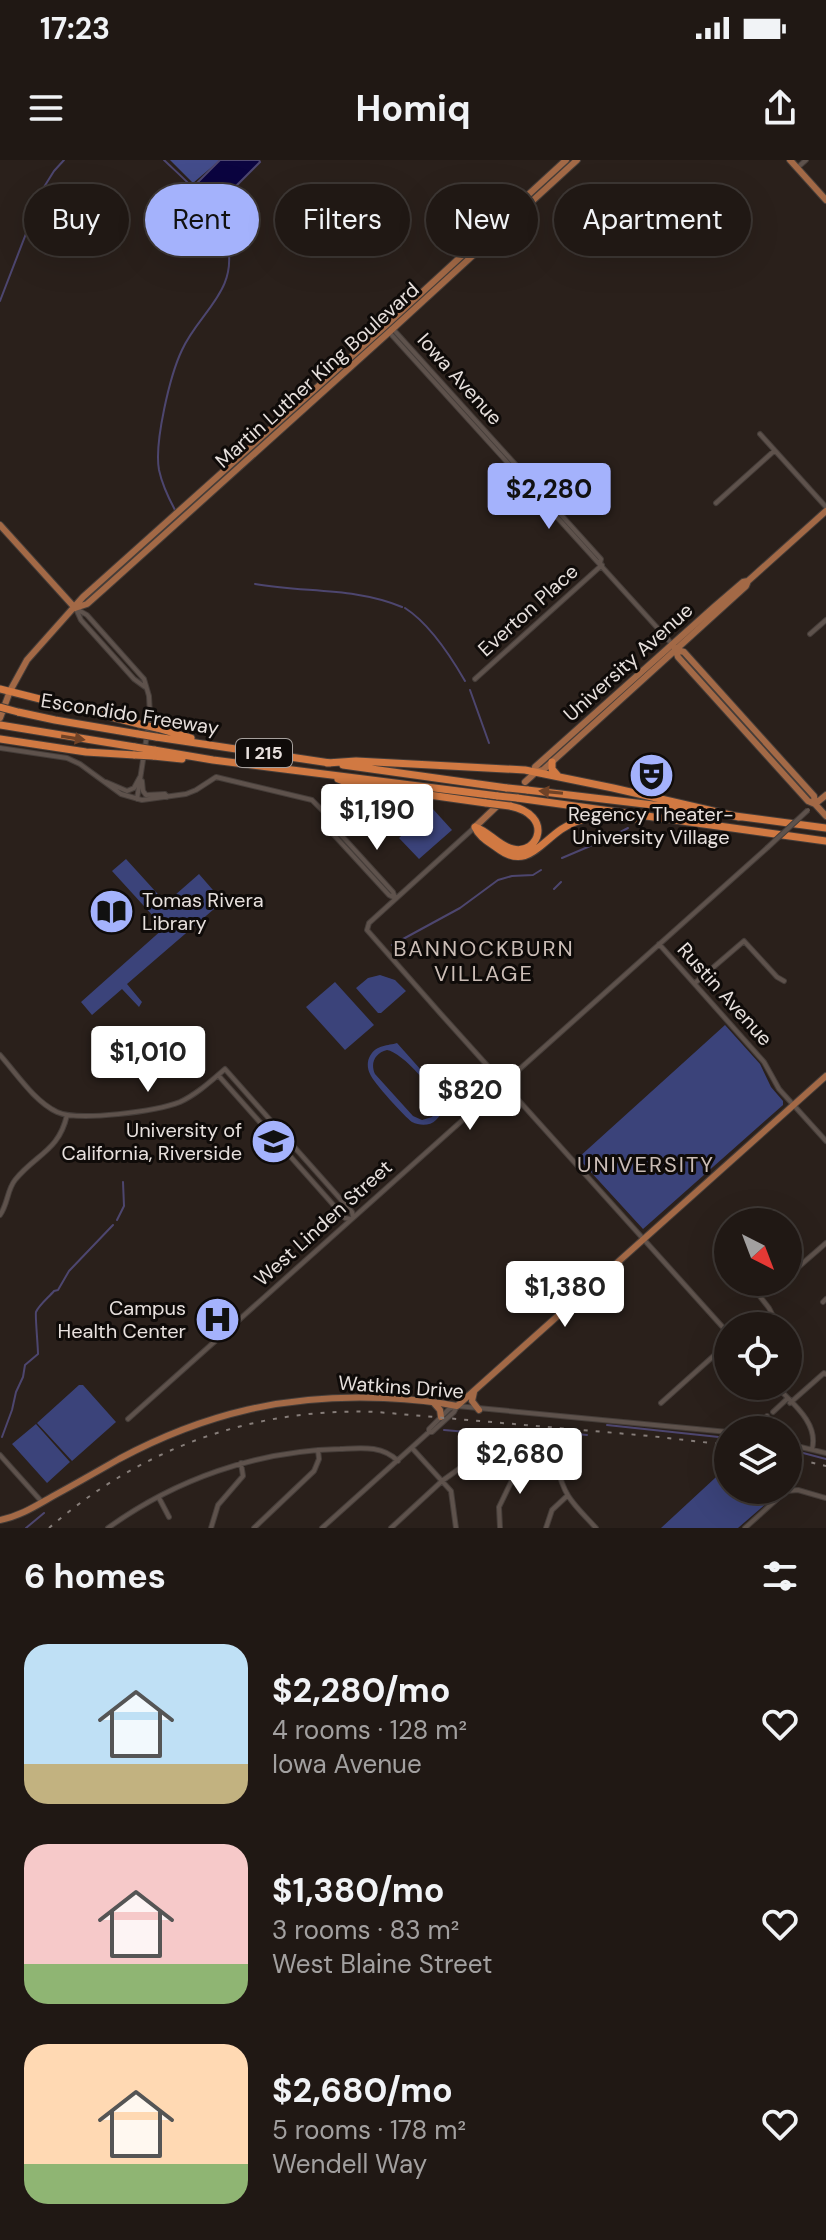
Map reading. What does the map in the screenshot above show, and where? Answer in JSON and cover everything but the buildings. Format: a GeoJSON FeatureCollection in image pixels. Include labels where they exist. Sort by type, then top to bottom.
{"type":"FeatureCollection","features":[{"type":"Feature","properties":{"kind":"highway"},"geometry":{"type":"LineString","coordinates":[[0,689],[139,724],[157,733]]}},
{"type":"Feature","properties":{"kind":"highway","name":"Escondido Freeway"},"geometry":{"type":"LineString","coordinates":[[0,707],[138,734],[157,733],[327,763],[507,788],[526,786],[826,828]]}},
{"type":"Feature","properties":{"kind":"highway","name":"Escondido Freeway"},"geometry":{"type":"LineString","coordinates":[[0,725],[135,751],[517,798],[826,841]]}},
{"type":"Feature","properties":{"kind":"highway"},"geometry":{"type":"LineString","coordinates":[[0,739],[86,752],[135,751]]}},
{"type":"Feature","properties":{"kind":"highway"},"geometry":{"type":"LineString","coordinates":[[327,763],[356,761],[510,768],[739,817]]}},
{"type":"Feature","properties":{"kind":"highway"},"geometry":{"type":"LineString","coordinates":[[552,762],[552,769],[560,777]]}},
{"type":"Feature","properties":{"kind":"highway"},"geometry":{"type":"LineString","coordinates":[[325,775],[351,784],[510,806],[528,812],[538,827],[530,845],[516,850],[475,827]]}},
{"type":"Feature","properties":{"kind":"highway"},"geometry":{"type":"LineString","coordinates":[[475,827],[477,833],[504,853],[518,857],[530,854],[555,832],[580,820],[673,820]]}},
{"type":"Feature","properties":{"kind":"main road","name":"Martin Luther King Boulevard"},"geometry":{"type":"LineString","coordinates":[[389,328],[566,160]]}},
{"type":"Feature","properties":{"kind":"main road","name":"Martin Luther King Boulevard"},"geometry":{"type":"LineString","coordinates":[[0,718],[27,660],[51,631],[75,608],[87,604],[577,160]]}},
{"type":"Feature","properties":{"kind":"main road"},"geometry":{"type":"LineString","coordinates":[[790,160],[826,200]]}},
{"type":"Feature","properties":{"kind":"main road","name":"University Avenue"},"geometry":{"type":"LineString","coordinates":[[536,772],[535,767],[717,613],[826,509]]}},
{"type":"Feature","properties":{"kind":"main road"},"geometry":{"type":"LineString","coordinates":[[0,525],[75,608]]}},
{"type":"Feature","properties":{"kind":"main road","name":"University Avenue"},"geometry":{"type":"LineString","coordinates":[[526,786],[536,772],[552,762],[729,594],[748,581]]}},
{"type":"Feature","properties":{"kind":"main road"},"geometry":{"type":"LineString","coordinates":[[717,613],[717,608],[729,594]]}},
{"type":"Feature","properties":{"kind":"main road","name":"Iowa Avenue"},"geometry":{"type":"LineString","coordinates":[[674,647],[678,657],[808,801],[824,814]]}},
{"type":"Feature","properties":{"kind":"main road","name":"West Linden Street"},"geometry":{"type":"LineString","coordinates":[[815,804],[826,795]]}},
{"type":"Feature","properties":{"kind":"main road"},"geometry":{"type":"LineString","coordinates":[[475,827],[496,807]]}},
{"type":"Feature","properties":{"kind":"main road"},"geometry":{"type":"LineString","coordinates":[[457,1406],[826,1076]]}},
{"type":"Feature","properties":{"kind":"main road"},"geometry":{"type":"LineString","coordinates":[[474,1391],[472,1401],[479,1410]]}},
{"type":"Feature","properties":{"kind":"main road","name":"Watkins Drive"},"geometry":{"type":"LineString","coordinates":[[0,1520],[23,1513],[168,1434],[239,1410],[334,1397],[396,1399],[457,1406]]}},
{"type":"Feature","properties":{"kind":"main road"},"geometry":{"type":"LineString","coordinates":[[433,1402],[440,1410],[441,1417]]}},
{"type":"Feature","properties":{"kind":"street"},"geometry":{"type":"LineString","coordinates":[[797,168],[806,160]]}},
{"type":"Feature","properties":{"kind":"street","name":"Iowa Avenue"},"geometry":{"type":"LineString","coordinates":[[389,328],[674,647]]}},
{"type":"Feature","properties":{"kind":"street"},"geometry":{"type":"LineString","coordinates":[[760,434],[826,509]]}},
{"type":"Feature","properties":{"kind":"street"},"geometry":{"type":"LineString","coordinates":[[716,503],[774,451]]}},
{"type":"Feature","properties":{"kind":"street","name":"Everton Place"},"geometry":{"type":"LineString","coordinates":[[475,679],[601,564]]}},
{"type":"Feature","properties":{"kind":"street"},"geometry":{"type":"LineString","coordinates":[[75,608],[87,615],[144,679],[150,712],[137,799]]}},
{"type":"Feature","properties":{"kind":"street"},"geometry":{"type":"LineString","coordinates":[[810,634],[826,620]]}},
{"type":"Feature","properties":{"kind":"street"},"geometry":{"type":"LineString","coordinates":[[0,748],[67,758],[121,794],[137,799],[194,792],[212,778],[221,777],[312,800],[395,898]]}},
{"type":"Feature","properties":{"kind":"street"},"geometry":{"type":"LineString","coordinates":[[100,780],[127,791],[134,788],[141,775]]}},
{"type":"Feature","properties":{"kind":"street"},"geometry":{"type":"LineString","coordinates":[[141,775],[145,794],[165,794],[167,797]]}},
{"type":"Feature","properties":{"kind":"street","name":"West Linden Street"},"geometry":{"type":"LineString","coordinates":[[128,1419],[815,804]]}},
{"type":"Feature","properties":{"kind":"street"},"geometry":{"type":"LineString","coordinates":[[475,827],[367,927],[398,967],[714,1317]]}},
{"type":"Feature","properties":{"kind":"street"},"geometry":{"type":"LineString","coordinates":[[695,984],[744,941],[784,981]]}},
{"type":"Feature","properties":{"kind":"street","name":"Rustin Avenue"},"geometry":{"type":"LineString","coordinates":[[659,944],[764,1062],[776,1084],[826,1141]]}},
{"type":"Feature","properties":{"kind":"street"},"geometry":{"type":"LineString","coordinates":[[0,1055],[42,1102],[57,1112],[86,1117],[173,1104],[190,1096],[225,1069],[352,1212],[352,1218],[345,1218],[218,1075]]}},
{"type":"Feature","properties":{"kind":"street"},"geometry":{"type":"LineString","coordinates":[[0,1215],[13,1182],[58,1140],[67,1115]]}},
{"type":"Feature","properties":{"kind":"street"},"geometry":{"type":"LineString","coordinates":[[802,1264],[826,1243]]}},
{"type":"Feature","properties":{"kind":"street"},"geometry":{"type":"LineString","coordinates":[[681,1293],[688,1288]]}},
{"type":"Feature","properties":{"kind":"street"},"geometry":{"type":"LineString","coordinates":[[699,1312],[705,1307]]}},
{"type":"Feature","properties":{"kind":"street"},"geometry":{"type":"LineString","coordinates":[[661,1403],[714,1356]]}},
{"type":"Feature","properties":{"kind":"street"},"geometry":{"type":"LineString","coordinates":[[773,1412],[826,1374]]}},
{"type":"Feature","properties":{"kind":"street"},"geometry":{"type":"LineString","coordinates":[[789,1401],[810,1426],[814,1436],[812,1449]]}},
{"type":"Feature","properties":{"kind":"street"},"geometry":{"type":"LineString","coordinates":[[429,1432],[449,1409],[457,1406]]}},
{"type":"Feature","properties":{"kind":"street"},"geometry":{"type":"LineString","coordinates":[[322,1528],[432,1432],[457,1406]]}},
{"type":"Feature","properties":{"kind":"street","name":"Watkins Drive"},"geometry":{"type":"LineString","coordinates":[[457,1406],[714,1431]]}},
{"type":"Feature","properties":{"kind":"street"},"geometry":{"type":"LineString","coordinates":[[802,1447],[826,1453]]}},
{"type":"Feature","properties":{"kind":"street"},"geometry":{"type":"LineString","coordinates":[[412,1448],[452,1495],[456,1528]]}},
{"type":"Feature","properties":{"kind":"street"},"geometry":{"type":"LineString","coordinates":[[108,1528],[189,1481],[241,1463],[318,1450],[381,1449],[398,1461]]}},
{"type":"Feature","properties":{"kind":"street"},"geometry":{"type":"LineString","coordinates":[[254,1528],[314,1471],[319,1459],[318,1450]]}},
{"type":"Feature","properties":{"kind":"street"},"geometry":{"type":"LineString","coordinates":[[0,1455],[42,1502]]}},
{"type":"Feature","properties":{"kind":"street"},"geometry":{"type":"LineString","coordinates":[[391,1528],[442,1481],[470,1461],[565,1464]]}},
{"type":"Feature","properties":{"kind":"street"},"geometry":{"type":"LineString","coordinates":[[211,1528],[218,1505],[243,1476],[241,1463]]}},
{"type":"Feature","properties":{"kind":"street"},"geometry":{"type":"LineString","coordinates":[[500,1528],[499,1507],[514,1476],[516,1463]]}},
{"type":"Feature","properties":{"kind":"street"},"geometry":{"type":"LineString","coordinates":[[557,1465],[567,1496],[596,1528]]}},
{"type":"Feature","properties":{"kind":"street"},"geometry":{"type":"LineString","coordinates":[[745,1528],[786,1491],[798,1490],[826,1498]]}},
{"type":"Feature","properties":{"kind":"street"},"geometry":{"type":"LineString","coordinates":[[546,1528],[552,1510],[567,1496]]}},
{"type":"Feature","properties":{"kind":"street"},"geometry":{"type":"LineString","coordinates":[[158,1497],[169,1517]]}},
{"type":"Feature","properties":{"kind":"street"},"geometry":{"type":"LineString","coordinates":[[118,1520],[124,1528]]}},
{"type":"Feature","properties":{"kind":"shaded area"},"geometry":{"type":"Polygon","coordinates":[[[170,160],[220,160],[193,183],[170,160]]]}},
{"type":"Feature","properties":{"kind":"shaded area"},"geometry":{"type":"Polygon","coordinates":[[[220,160],[260,162],[238,184],[197,183],[220,160]]]}},
{"type":"Feature","properties":{"kind":"shaded area"},"geometry":{"type":"Polygon","coordinates":[[[432,808],[452,830],[419,859],[399,838],[432,808]]]}},
{"type":"Feature","properties":{"kind":"shaded area"},"geometry":{"type":"Polygon","coordinates":[[[126,859],[166,903],[199,874],[221,903],[127,984],[142,1002],[139,1007],[122,989],[92,1015],[81,1002],[164,928],[112,871],[126,859]]]}},
{"type":"Feature","properties":{"kind":"shaded area"},"geometry":{"type":"Polygon","coordinates":[[[380,975],[395,980],[406,991],[378,1013],[356,988],[368,978],[380,975]]]}},
{"type":"Feature","properties":{"kind":"shaded area"},"geometry":{"type":"Polygon","coordinates":[[[335,982],[374,1025],[345,1050],[306,1007],[335,982]]]}},
{"type":"Feature","properties":{"kind":"shaded area"},"geometry":{"type":"Polygon","coordinates":[[[725,1025],[760,1064],[783,1105],[643,1229],[578,1158],[725,1025]]]}},
{"type":"Feature","properties":{"kind":"shaded area"},"geometry":{"type":"Polygon","coordinates":[[[397,1043],[446,1098],[440,1115],[431,1123],[422,1125],[412,1122],[370,1074],[368,1062],[373,1052],[379,1047],[397,1043]],[[387,1050],[377,1056],[373,1062],[375,1074],[413,1116],[422,1120],[432,1117],[439,1107],[433,1092],[394,1052],[387,1050]]]}},
{"type":"Feature","properties":{"kind":"shaded area"},"geometry":{"type":"Polygon","coordinates":[[[79,1385],[83,1385],[116,1422],[72,1461],[37,1423],[79,1385]]]}},
{"type":"Feature","properties":{"kind":"shaded area"},"geometry":{"type":"Polygon","coordinates":[[[36,1424],[70,1462],[47,1483],[12,1444],[36,1424]]]}},
{"type":"Feature","properties":{"kind":"shaded area"},"geometry":{"type":"Polygon","coordinates":[[[714,1479],[714,1504],[766,1504],[738,1528],[661,1528],[714,1479]]]}},
{"type":"Feature","properties":{"kind":"waterway"},"geometry":{"type":"LineString","coordinates":[[0,301],[44,187],[64,160]]}},
{"type":"Feature","properties":{"kind":"waterway"},"geometry":{"type":"LineString","coordinates":[[164,160],[210,207],[223,229],[229,259],[223,287],[182,350],[164,409],[159,470],[175,510]]}},
{"type":"Feature","properties":{"kind":"waterway"},"geometry":{"type":"LineString","coordinates":[[255,584],[347,593],[402,607]]}},
{"type":"Feature","properties":{"kind":"waterway"},"geometry":{"type":"LineString","coordinates":[[405,608],[431,631],[465,681]]}},
{"type":"Feature","properties":{"kind":"waterway"},"geometry":{"type":"LineString","coordinates":[[470,690],[489,743]]}},
{"type":"Feature","properties":{"kind":"waterway"},"geometry":{"type":"LineString","coordinates":[[562,858],[628,828]]}},
{"type":"Feature","properties":{"kind":"waterway"},"geometry":{"type":"LineString","coordinates":[[392,945],[460,908],[498,880],[533,875],[541,870]]}},
{"type":"Feature","properties":{"kind":"waterway"},"geometry":{"type":"LineString","coordinates":[[554,889],[561,882]]}},
{"type":"Feature","properties":{"kind":"waterway"},"geometry":{"type":"LineString","coordinates":[[117,1220],[124,1206],[123,1182]]}},
{"type":"Feature","properties":{"kind":"waterway"},"geometry":{"type":"LineString","coordinates":[[2,1437],[25,1365],[38,1354],[36,1312],[58,1290],[69,1271],[113,1225]]}},
{"type":"Feature","properties":{"kind":"waterway"},"geometry":{"type":"LineString","coordinates":[[607,1425],[714,1436]]}},
{"type":"Feature","properties":{"kind":"waterway"},"geometry":{"type":"LineString","coordinates":[[444,1430],[502,1435],[533,1430],[587,1435]]}},
{"type":"Feature","properties":{"kind":"waterway"},"geometry":{"type":"LineString","coordinates":[[802,1453],[826,1459]]}},
{"type":"Feature","properties":{"kind":"waterway"},"geometry":{"type":"LineString","coordinates":[[26,1528],[44,1513]]}},
{"type":"Feature","properties":{"kind":"railway"},"geometry":{"type":"LineString","coordinates":[[49,1528],[122,1475],[161,1455],[244,1425],[287,1417],[332,1412],[377,1412],[714,1443]]}},
{"type":"Feature","properties":{"kind":"railway"},"geometry":{"type":"LineString","coordinates":[[802,1460],[826,1466]]}},
{"type":"Feature","properties":{"kind":"place","name":"Regency Theater- University Village"},"geometry":{"type":"Point","coordinates":[651,775]}},
{"type":"Feature","properties":{"kind":"place","name":"Tomas Rivera Library"},"geometry":{"type":"Point","coordinates":[111,912]}},
{"type":"Feature","properties":{"kind":"place","name":"University of California, Riverside"},"geometry":{"type":"Point","coordinates":[273,1142]}},
{"type":"Feature","properties":{"kind":"place","name":"Campus Health Center"},"geometry":{"type":"Point","coordinates":[217,1320]}},
{"type":"Feature","properties":{"kind":"district","name":"BANNOCKBURN VILLAGE"},"geometry":{"type":"Point","coordinates":[484,960]}},
{"type":"Feature","properties":{"kind":"district","name":"UNIVERSITY"},"geometry":{"type":"Point","coordinates":[646,1164]}}]}
